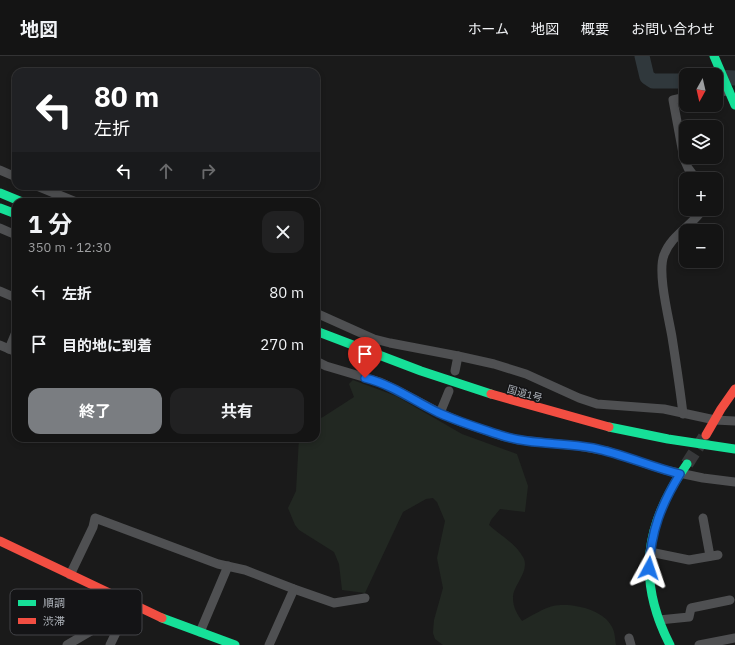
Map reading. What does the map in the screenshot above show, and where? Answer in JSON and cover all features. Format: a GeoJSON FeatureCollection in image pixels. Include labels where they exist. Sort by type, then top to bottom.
{"type":"FeatureCollection","features":[{"type":"Feature","properties":{"kind":"main road"},"geometry":{"type":"LineString","coordinates":[[716,60],[735,105]]}},
{"type":"Feature","properties":{"kind":"main road"},"geometry":{"type":"LineString","coordinates":[[0,193],[12,198]]}},
{"type":"Feature","properties":{"kind":"main road"},"geometry":{"type":"LineString","coordinates":[[0,208],[12,212]]}},
{"type":"Feature","properties":{"kind":"main road","name":"国道1号"},"geometry":{"type":"LineString","coordinates":[[320,333],[415,369],[489,394],[602,425],[669,439],[735,449]]}},
{"type":"Feature","properties":{"kind":"main road"},"geometry":{"type":"LineString","coordinates":[[706,435],[735,389]]}},
{"type":"Feature","properties":{"kind":"main road"},"geometry":{"type":"LineString","coordinates":[[669,439],[691,449],[735,457]]}},
{"type":"Feature","properties":{"kind":"main road"},"geometry":{"type":"LineString","coordinates":[[670,645],[653,602],[649,568],[650,552],[661,509],[687,464]]}},
{"type":"Feature","properties":{"kind":"main road"},"geometry":{"type":"LineString","coordinates":[[0,541],[70,574],[96,589]]}},
{"type":"Feature","properties":{"kind":"main road"},"geometry":{"type":"LineString","coordinates":[[142,612],[235,645]]}},
{"type":"Feature","properties":{"kind":"street"},"geometry":{"type":"LineString","coordinates":[[723,90],[728,89]]}},
{"type":"Feature","properties":{"kind":"street"},"geometry":{"type":"LineString","coordinates":[[679,99],[673,100],[684,159],[691,172]]}},
{"type":"Feature","properties":{"kind":"street"},"geometry":{"type":"LineString","coordinates":[[0,170],[12,175]]}},
{"type":"Feature","properties":{"kind":"street"},"geometry":{"type":"LineString","coordinates":[[46,190],[65,198]]}},
{"type":"Feature","properties":{"kind":"street"},"geometry":{"type":"LineString","coordinates":[[683,414],[665,297],[662,262],[663,256],[670,243],[698,216]]}},
{"type":"Feature","properties":{"kind":"street"},"geometry":{"type":"LineString","coordinates":[[0,228],[12,233]]}},
{"type":"Feature","properties":{"kind":"street"},"geometry":{"type":"LineString","coordinates":[[0,291],[12,296]]}},
{"type":"Feature","properties":{"kind":"street"},"geometry":{"type":"LineString","coordinates":[[320,315],[374,339],[494,364],[526,374],[579,398],[597,404],[645,406],[715,420],[735,421]]}},
{"type":"Feature","properties":{"kind":"street"},"geometry":{"type":"LineString","coordinates":[[455,371],[458,356]]}},
{"type":"Feature","properties":{"kind":"street"},"geometry":{"type":"LineString","coordinates":[[320,363],[380,382],[440,413],[461,422],[519,440],[578,446],[607,451],[680,474],[735,482]]}},
{"type":"Feature","properties":{"kind":"street"},"geometry":{"type":"LineString","coordinates":[[440,413],[449,391]]}},
{"type":"Feature","properties":{"kind":"street"},"geometry":{"type":"LineString","coordinates":[[70,574],[93,526],[95,518],[218,564],[245,570],[334,604],[365,598]]}},
{"type":"Feature","properties":{"kind":"street"},"geometry":{"type":"LineString","coordinates":[[650,552],[689,560],[714,556],[703,518]]}},
{"type":"Feature","properties":{"kind":"street"},"geometry":{"type":"LineString","coordinates":[[200,632],[228,566]]}},
{"type":"Feature","properties":{"kind":"street"},"geometry":{"type":"LineString","coordinates":[[269,645],[294,590]]}},
{"type":"Feature","properties":{"kind":"street"},"geometry":{"type":"LineString","coordinates":[[659,620],[689,617],[691,608],[730,600]]}},
{"type":"Feature","properties":{"kind":"street"},"geometry":{"type":"LineString","coordinates":[[67,645],[83,635]]}},
{"type":"Feature","properties":{"kind":"street"},"geometry":{"type":"LineString","coordinates":[[110,645],[115,635]]}},
{"type":"Feature","properties":{"kind":"street"},"geometry":{"type":"LineString","coordinates":[[699,645],[735,638]]}},
{"type":"Feature","properties":{"kind":"shaded area"},"geometry":{"type":"Polygon","coordinates":[[[353,380],[396,396],[462,434],[517,454],[528,486],[525,512],[500,509],[489,525],[520,552],[525,562],[525,568],[513,593],[517,613],[522,621],[553,606],[568,605],[586,608],[594,611],[608,621],[614,631],[616,645],[443,645],[435,639],[433,633],[434,620],[443,588],[437,558],[445,521],[437,502],[433,498],[426,499],[403,512],[365,593],[342,590],[339,564],[334,552],[299,530],[295,525],[288,508],[296,491],[299,442],[320,442],[320,418],[354,397],[349,384],[353,380]]]}},
{"type":"Feature","properties":{"kind":"waterway"},"geometry":{"type":"LineString","coordinates":[[642,56],[647,77],[653,81],[679,81]]}},
{"type":"Feature","properties":{"kind":"waterway"},"geometry":{"type":"LineString","coordinates":[[723,77],[735,78]]}},
{"type":"Feature","properties":{"kind":"tunnel"},"geometry":{"type":"LineString","coordinates":[[687,464],[705,436]]}},
{"type":"Feature","properties":{"kind":"traffic: fast"},"geometry":{"type":"LineString","coordinates":[[714,56],[735,105]]}},
{"type":"Feature","properties":{"kind":"traffic: fast"},"geometry":{"type":"LineString","coordinates":[[0,193],[12,198]]}},
{"type":"Feature","properties":{"kind":"traffic: fast"},"geometry":{"type":"LineString","coordinates":[[0,208],[12,212]]}},
{"type":"Feature","properties":{"kind":"traffic: fast"},"geometry":{"type":"LineString","coordinates":[[320,333],[421,371],[491,394]]}},
{"type":"Feature","properties":{"kind":"traffic: fast"},"geometry":{"type":"LineString","coordinates":[[609,427],[668,439],[735,449]]}},
{"type":"Feature","properties":{"kind":"traffic: fast"},"geometry":{"type":"LineString","coordinates":[[670,645],[659,621],[652,597],[649,574],[650,552],[654,530],[662,508],[673,486],[687,464]]}},
{"type":"Feature","properties":{"kind":"traffic: fast"},"geometry":{"type":"LineString","coordinates":[[162,618],[235,645]]}},
{"type":"Feature","properties":{"kind":"traffic: jam"},"geometry":{"type":"LineString","coordinates":[[706,435],[735,389]]}},
{"type":"Feature","properties":{"kind":"traffic: jam"},"geometry":{"type":"LineString","coordinates":[[491,394],[609,427]]}},
{"type":"Feature","properties":{"kind":"traffic: jam"},"geometry":{"type":"LineString","coordinates":[[0,541],[101,589]]}},
{"type":"Feature","properties":{"kind":"traffic: jam"},"geometry":{"type":"LineString","coordinates":[[142,608],[162,618]]}},
{"type":"Feature","properties":{"kind":"route"},"geometry":{"type":"LineString","coordinates":[[365,378],[380,382],[395,389],[428,408],[450,418],[502,436],[544,444],[578,446],[607,451],[680,474],[658,516],[649,568]]}}]}
